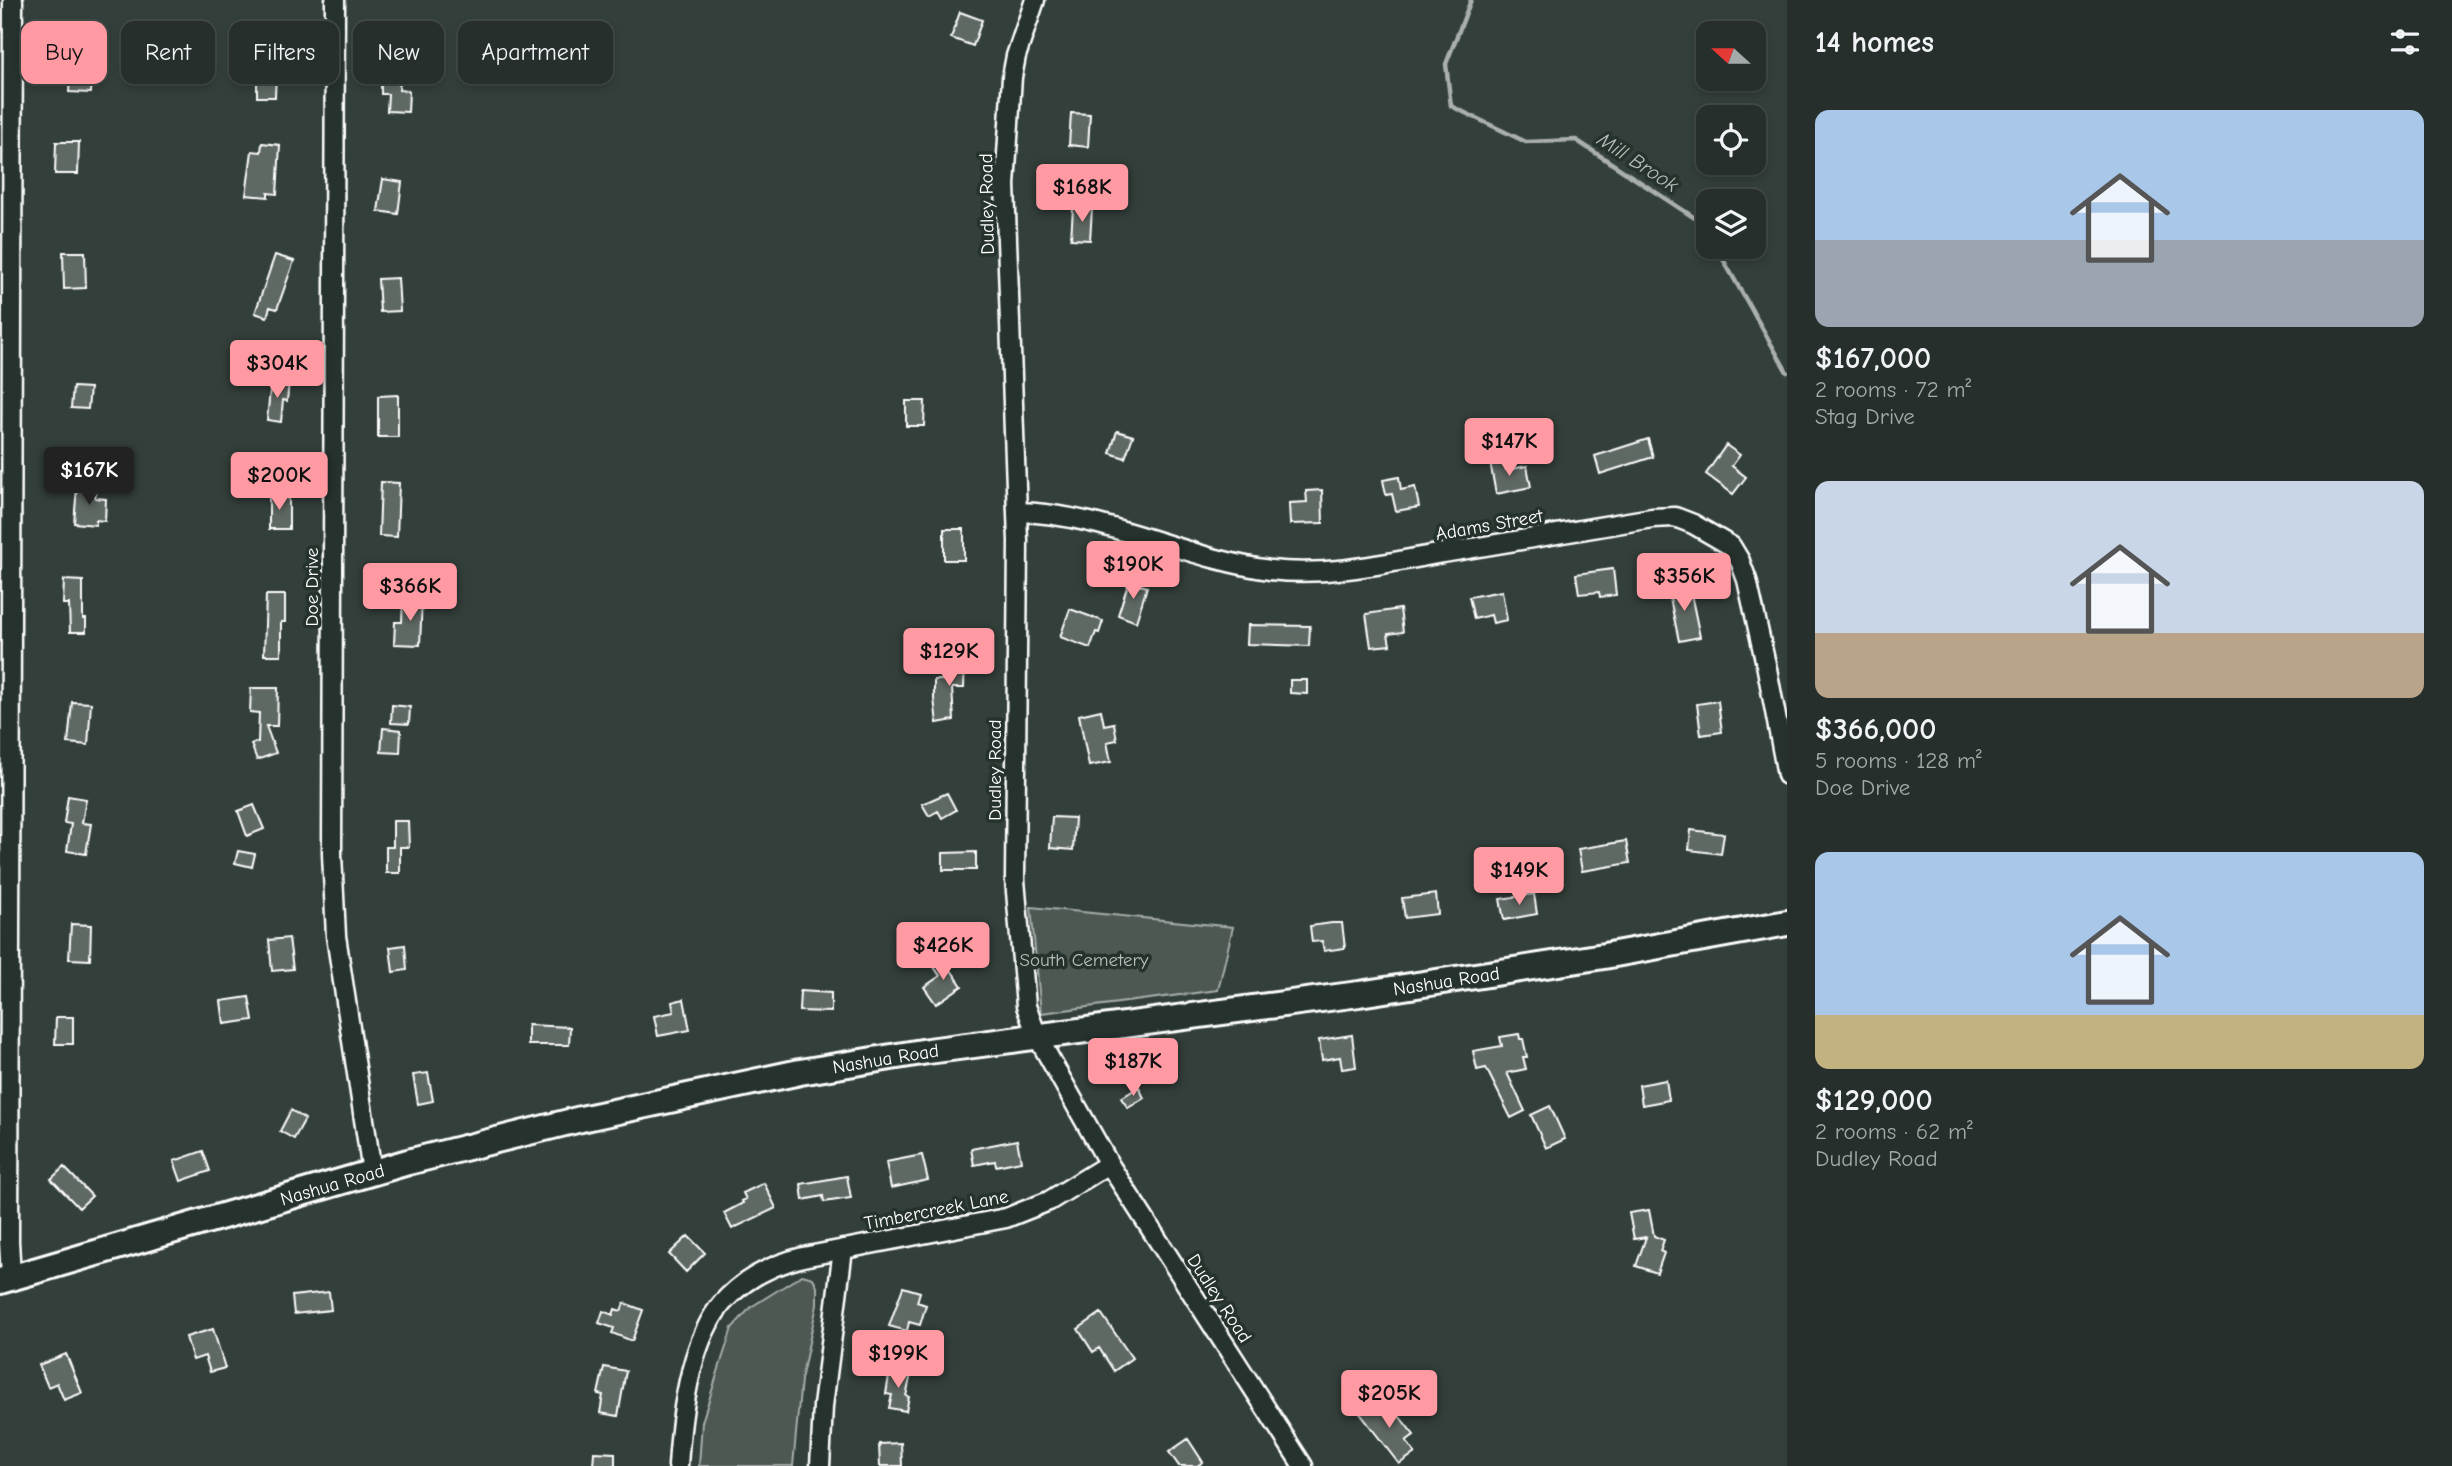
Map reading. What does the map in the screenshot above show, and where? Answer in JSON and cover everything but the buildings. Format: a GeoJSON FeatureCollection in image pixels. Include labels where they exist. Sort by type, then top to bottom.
{"type":"FeatureCollection","features":[{"type":"Feature","properties":{"kind":"main road","name":"Nashua Road"},"geometry":{"type":"LineString","coordinates":[[6,1279],[372,1172],[717,1088],[866,1060],[1359,994],[1604,956],[1787,923]]}},
{"type":"Feature","properties":{"kind":"street"},"geometry":{"type":"LineString","coordinates":[[6,1279],[9,1200],[13,0]]}},
{"type":"Feature","properties":{"kind":"street","name":"Doe Drive"},"geometry":{"type":"LineString","coordinates":[[335,0],[332,867],[341,968],[372,1172]]}},
{"type":"Feature","properties":{"kind":"street","name":"Dudley Road"},"geometry":{"type":"LineString","coordinates":[[1035,0],[1016,56],[1012,77],[1005,198],[1017,512],[1014,880],[1023,992],[1037,1036],[1109,1164],[1303,1466]]}},
{"type":"Feature","properties":{"kind":"street","name":"Adams Street"},"geometry":{"type":"LineString","coordinates":[[1017,512],[1070,519],[1247,565],[1289,571],[1350,569],[1652,518],[1675,517],[1684,520],[1716,535],[1731,546],[1740,561],[1747,580],[1767,669],[1787,775]]}},
{"type":"Feature","properties":{"kind":"street","name":"Timbercreek Lane"},"geometry":{"type":"LineString","coordinates":[[678,1466],[679,1438],[688,1389],[706,1331],[716,1311],[737,1288],[767,1269],[803,1257],[1006,1218],[1049,1201],[1109,1164]]}},
{"type":"Feature","properties":{"kind":"street","name":"Timbercreek Lane"},"geometry":{"type":"LineString","coordinates":[[820,1466],[820,1427],[843,1249]]}},
{"type":"Feature","properties":{"kind":"green space","name":"South Cemetery"},"geometry":{"type":"Polygon","coordinates":[[[1031,907],[1233,927],[1218,990],[1041,1013],[1031,907]]]}},
{"type":"Feature","properties":{"kind":"green space"},"geometry":{"type":"Polygon","coordinates":[[[802,1275],[813,1278],[817,1287],[817,1305],[801,1380],[793,1466],[699,1466],[702,1422],[732,1328],[751,1307],[802,1275]]]}},
{"type":"Feature","properties":{"kind":"waterway","name":"Mill Brook"},"geometry":{"type":"LineString","coordinates":[[1471,0],[1446,64],[1451,106],[1526,142],[1576,140],[1696,219]]}},
{"type":"Feature","properties":{"kind":"waterway","name":"Mill Brook"},"geometry":{"type":"LineString","coordinates":[[1723,259],[1787,372]]}}]}
